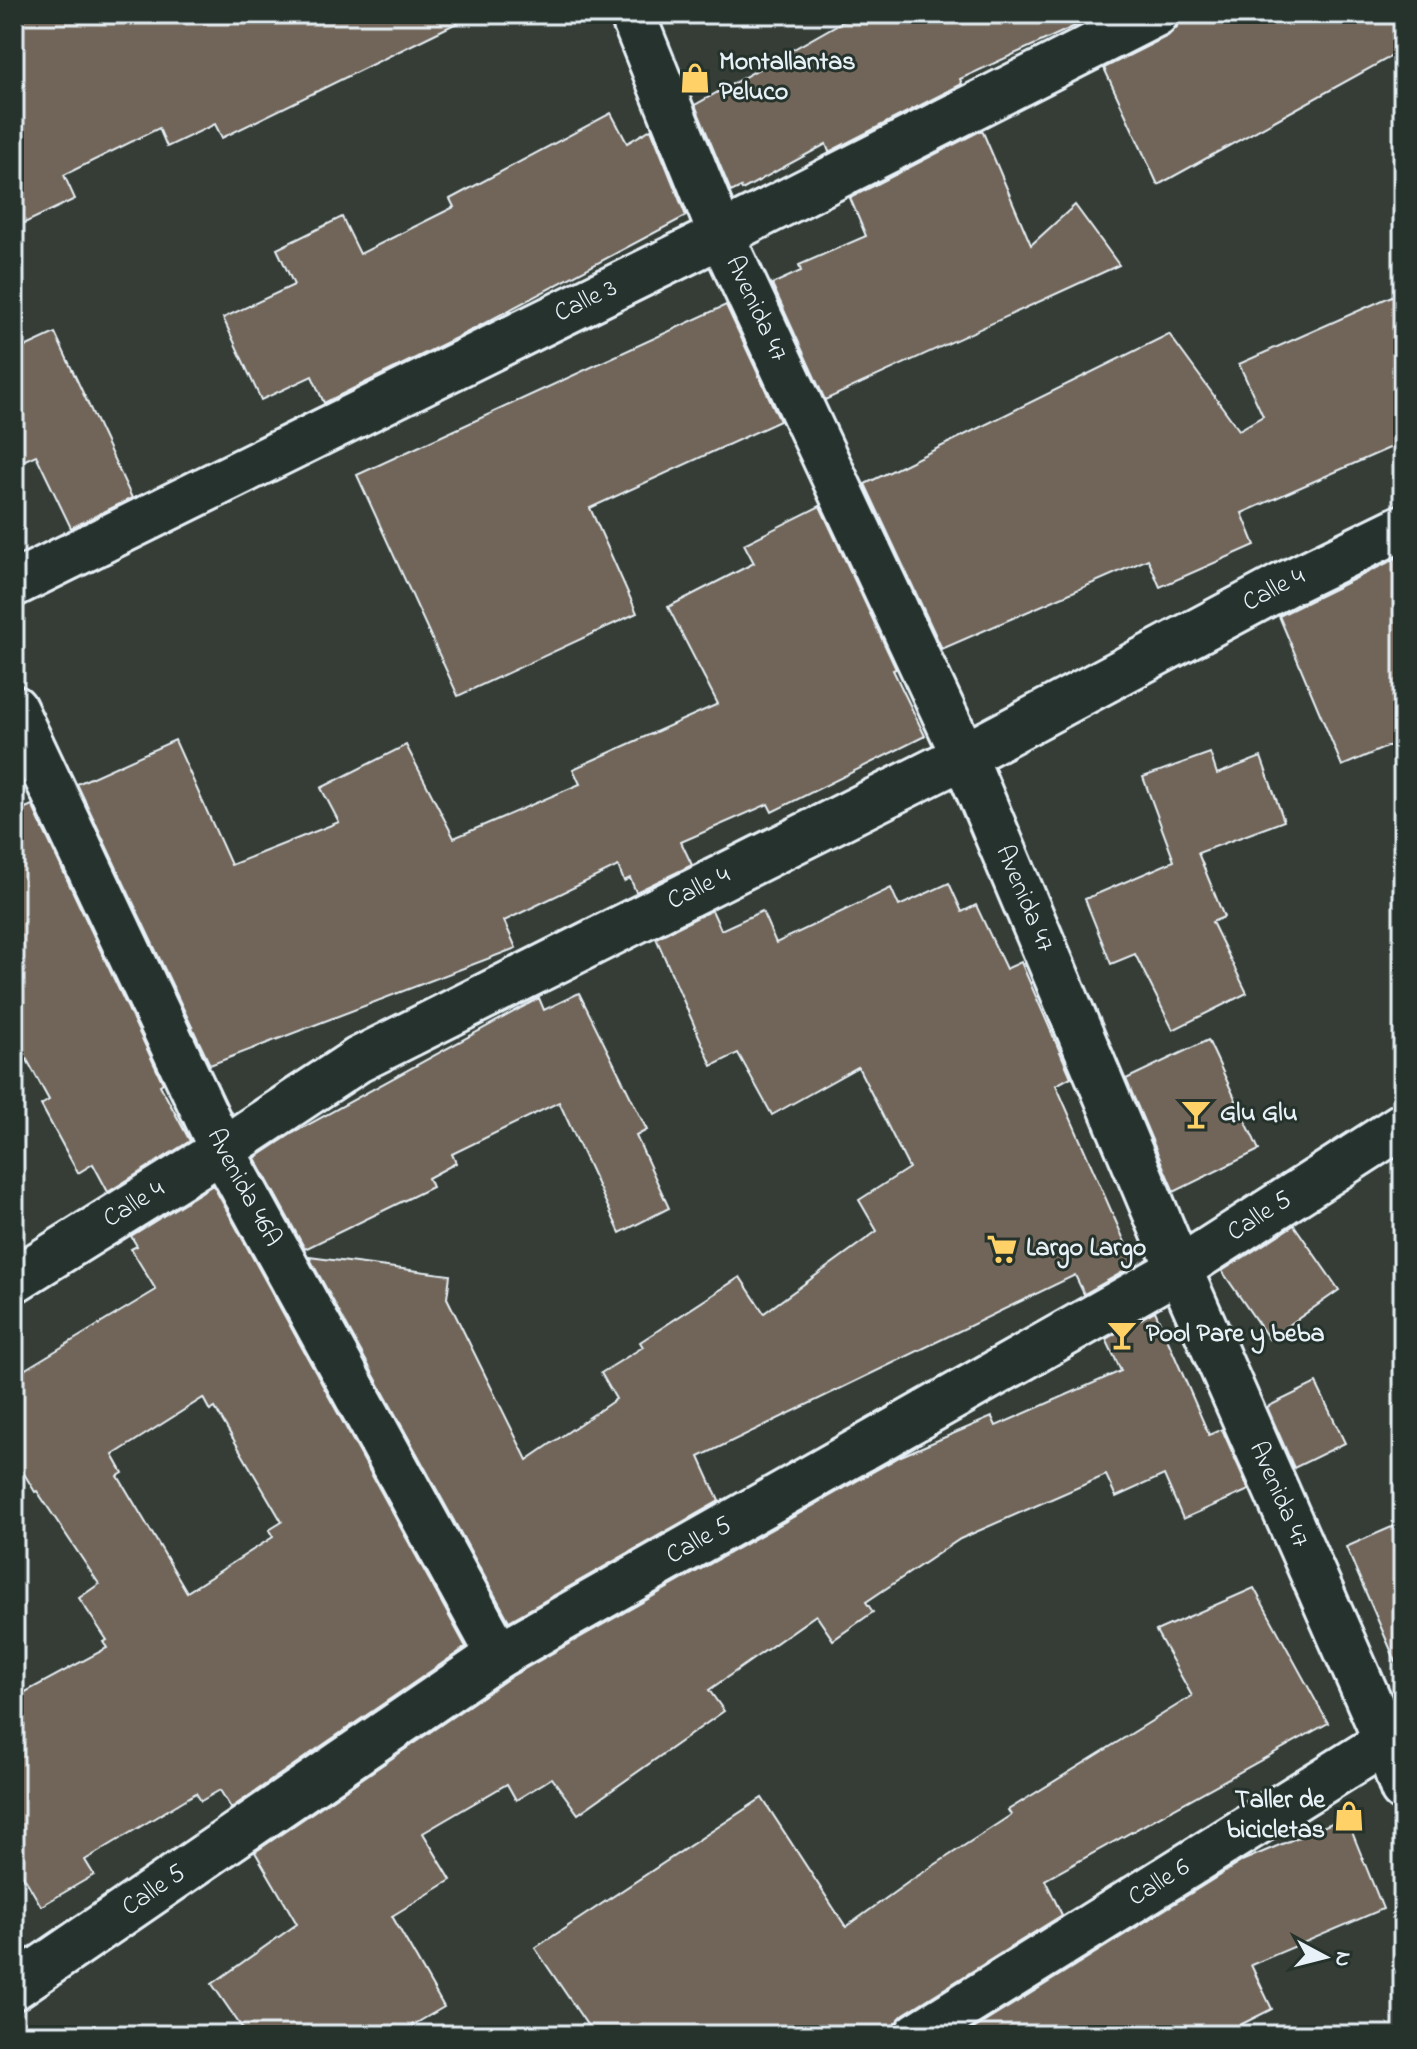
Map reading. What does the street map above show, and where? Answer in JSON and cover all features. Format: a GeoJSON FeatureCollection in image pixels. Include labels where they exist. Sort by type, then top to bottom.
{"type":"FeatureCollection","features":[{"type":"Feature","properties":{"kind":"street","name":"Avenida 47"},"geometry":{"type":"LineString","coordinates":[[632,14],[721,235],[964,756],[1179,1269],[1395,1736],[1403,1789]]}},
{"type":"Feature","properties":{"kind":"street","name":"Calle 3"},"geometry":{"type":"LineString","coordinates":[[14,584],[721,235],[1156,14]]}},
{"type":"Feature","properties":{"kind":"street","name":"Calle 4"},"geometry":{"type":"LineString","coordinates":[[14,1280],[222,1150],[358,1060],[964,756],[1284,585],[1403,527]]}},
{"type":"Feature","properties":{"kind":"street","name":"Avenida 46A"},"geometry":{"type":"LineString","coordinates":[[14,708],[222,1150],[499,1655]]}},
{"type":"Feature","properties":{"kind":"street","name":"Calle 5"},"geometry":{"type":"LineString","coordinates":[[14,1987],[499,1655],[1179,1269],[1403,1125]]}},
{"type":"Feature","properties":{"kind":"street","name":"Calle 6"},"geometry":{"type":"LineString","coordinates":[[917,2035],[1395,1736]]}},
{"type":"Feature","properties":{"kind":"building"},"geometry":{"type":"Polygon","coordinates":[[[14,14],[475,14],[222,138],[215,124],[167,147],[159,128],[64,175],[75,199],[14,228],[14,14]]]}},
{"type":"Feature","properties":{"kind":"building"},"geometry":{"type":"Polygon","coordinates":[[[856,14],[1101,14],[960,79],[962,84],[829,152],[826,144],[742,190],[741,187],[731,192],[695,105],[856,14]]]}},
{"type":"Feature","properties":{"kind":"building"},"geometry":{"type":"Polygon","coordinates":[[[1181,14],[1403,14],[1403,50],[1158,185],[1104,68],[1168,36],[1177,27],[1181,14]]]}},
{"type":"Feature","properties":{"kind":"building"},"geometry":{"type":"Polygon","coordinates":[[[611,113],[627,143],[651,129],[686,216],[466,333],[324,403],[312,376],[261,400],[223,318],[294,285],[277,249],[342,217],[360,254],[454,207],[450,199],[611,113]]]}},
{"type":"Feature","properties":{"kind":"building"},"geometry":{"type":"Polygon","coordinates":[[[982,130],[1031,245],[1075,205],[1119,265],[825,400],[772,284],[801,271],[799,265],[866,236],[850,198],[982,130]]]}},
{"type":"Feature","properties":{"kind":"building"},"geometry":{"type":"Polygon","coordinates":[[[1403,291],[1403,442],[1242,513],[1255,545],[1160,587],[1148,559],[942,649],[865,484],[1169,334],[1239,430],[1263,416],[1239,364],[1403,291]]]}},
{"type":"Feature","properties":{"kind":"building"},"geometry":{"type":"Polygon","coordinates":[[[726,305],[780,421],[590,508],[637,613],[458,696],[357,475],[726,305]]]}},
{"type":"Feature","properties":{"kind":"building"},"geometry":{"type":"Polygon","coordinates":[[[55,333],[132,498],[71,528],[36,455],[14,465],[14,352],[55,333]]]}},
{"type":"Feature","properties":{"kind":"building"},"geometry":{"type":"Polygon","coordinates":[[[820,506],[925,736],[772,812],[768,804],[681,842],[692,865],[636,892],[630,878],[624,881],[618,866],[504,921],[516,948],[210,1065],[77,784],[175,740],[231,865],[339,822],[321,788],[406,745],[454,838],[580,784],[573,769],[718,704],[668,607],[754,563],[744,544],[820,506]]]}},
{"type":"Feature","properties":{"kind":"building"},"geometry":{"type":"Polygon","coordinates":[[[1403,555],[1403,740],[1342,766],[1279,616],[1403,555]]]}},
{"type":"Feature","properties":{"kind":"building"},"geometry":{"type":"Polygon","coordinates":[[[1210,753],[1217,774],[1261,757],[1284,821],[1198,853],[1224,917],[1212,922],[1247,993],[1173,1030],[1135,954],[1111,964],[1085,899],[1174,861],[1143,777],[1210,753]]]}},
{"type":"Feature","properties":{"kind":"building"},"geometry":{"type":"Polygon","coordinates":[[[32,805],[163,1083],[160,1085],[190,1141],[108,1192],[93,1164],[78,1173],[41,1105],[49,1100],[14,1036],[14,813],[32,805]]]}},
{"type":"Feature","properties":{"kind":"building"},"geometry":{"type":"Polygon","coordinates":[[[949,883],[962,912],[976,905],[1006,969],[1021,962],[1071,1077],[1056,1085],[1135,1265],[1084,1294],[1075,1275],[699,1457],[719,1501],[509,1621],[309,1257],[450,1275],[447,1298],[527,1460],[616,1399],[601,1373],[643,1347],[640,1342],[740,1277],[764,1313],[877,1231],[859,1200],[909,1168],[858,1067],[772,1115],[738,1053],[712,1066],[656,938],[712,910],[721,930],[762,911],[776,943],[891,888],[899,906],[949,883]]]}},
{"type":"Feature","properties":{"kind":"building"},"geometry":{"type":"Polygon","coordinates":[[[579,993],[647,1130],[636,1136],[669,1208],[620,1233],[559,1102],[452,1154],[456,1163],[428,1178],[432,1187],[305,1249],[255,1158],[293,1133],[539,998],[544,1010],[579,993]]]}},
{"type":"Feature","properties":{"kind":"building"},"geometry":{"type":"Polygon","coordinates":[[[1208,1040],[1259,1150],[1174,1192],[1126,1079],[1208,1040]]]}},
{"type":"Feature","properties":{"kind":"building"},"geometry":{"type":"Polygon","coordinates":[[[213,1185],[466,1647],[231,1808],[220,1790],[201,1801],[196,1793],[85,1860],[94,1875],[41,1906],[14,1860],[14,1698],[107,1648],[103,1642],[107,1640],[79,1598],[99,1584],[14,1457],[14,1376],[156,1290],[131,1249],[137,1246],[131,1236],[213,1185]],[[203,1398],[113,1455],[123,1473],[118,1476],[187,1592],[273,1537],[269,1530],[282,1522],[215,1408],[210,1411],[203,1398]]]}},
{"type":"Feature","properties":{"kind":"building"},"geometry":{"type":"Polygon","coordinates":[[[1294,1225],[1339,1290],[1269,1339],[1222,1271],[1294,1225]]]}},
{"type":"Feature","properties":{"kind":"building"},"geometry":{"type":"Polygon","coordinates":[[[1155,1311],[1209,1435],[1222,1429],[1249,1490],[1183,1519],[1164,1475],[1116,1497],[1106,1475],[960,1539],[866,1602],[873,1612],[833,1640],[816,1615],[709,1690],[724,1711],[578,1814],[552,1778],[516,1800],[507,1784],[423,1833],[451,1880],[392,1916],[444,2007],[396,2035],[247,2035],[212,1984],[297,1924],[255,1852],[512,1676],[901,1456],[992,1417],[996,1426],[1121,1371],[1106,1339],[1155,1311]]]}},
{"type":"Feature","properties":{"kind":"building"},"geometry":{"type":"Polygon","coordinates":[[[1316,1383],[1345,1443],[1294,1468],[1267,1407],[1316,1383]]]}},
{"type":"Feature","properties":{"kind":"building"},"geometry":{"type":"Polygon","coordinates":[[[1403,1522],[1403,1678],[1346,1547],[1403,1522]]]}},
{"type":"Feature","properties":{"kind":"building"},"geometry":{"type":"Polygon","coordinates":[[[1254,1588],[1328,1723],[1045,1880],[1062,1915],[904,2014],[895,2023],[892,2035],[594,2035],[535,1948],[762,1798],[846,1927],[1011,1815],[1008,1810],[1192,1696],[1156,1631],[1254,1588]]]}},
{"type":"Feature","properties":{"kind":"building"},"geometry":{"type":"Polygon","coordinates":[[[1346,1817],[1383,1909],[1251,1965],[1272,2009],[1220,2035],[964,2035],[1244,1860],[1346,1817]]]}},
{"type":"Feature","properties":{"kind":"place","name":"Montallantas Peluco"},"geometry":{"type":"Point","coordinates":[695,78]}},
{"type":"Feature","properties":{"kind":"place","name":"Glu Glu"},"geometry":{"type":"Point","coordinates":[1196,1114]}},
{"type":"Feature","properties":{"kind":"place","name":"Largo Largo"},"geometry":{"type":"Point","coordinates":[1002,1249]}},
{"type":"Feature","properties":{"kind":"place","name":"Pool Pare y beba"},"geometry":{"type":"Point","coordinates":[1122,1335]}},
{"type":"Feature","properties":{"kind":"place","name":"Taller de bicicletas"},"geometry":{"type":"Point","coordinates":[1349,1816]}}]}
